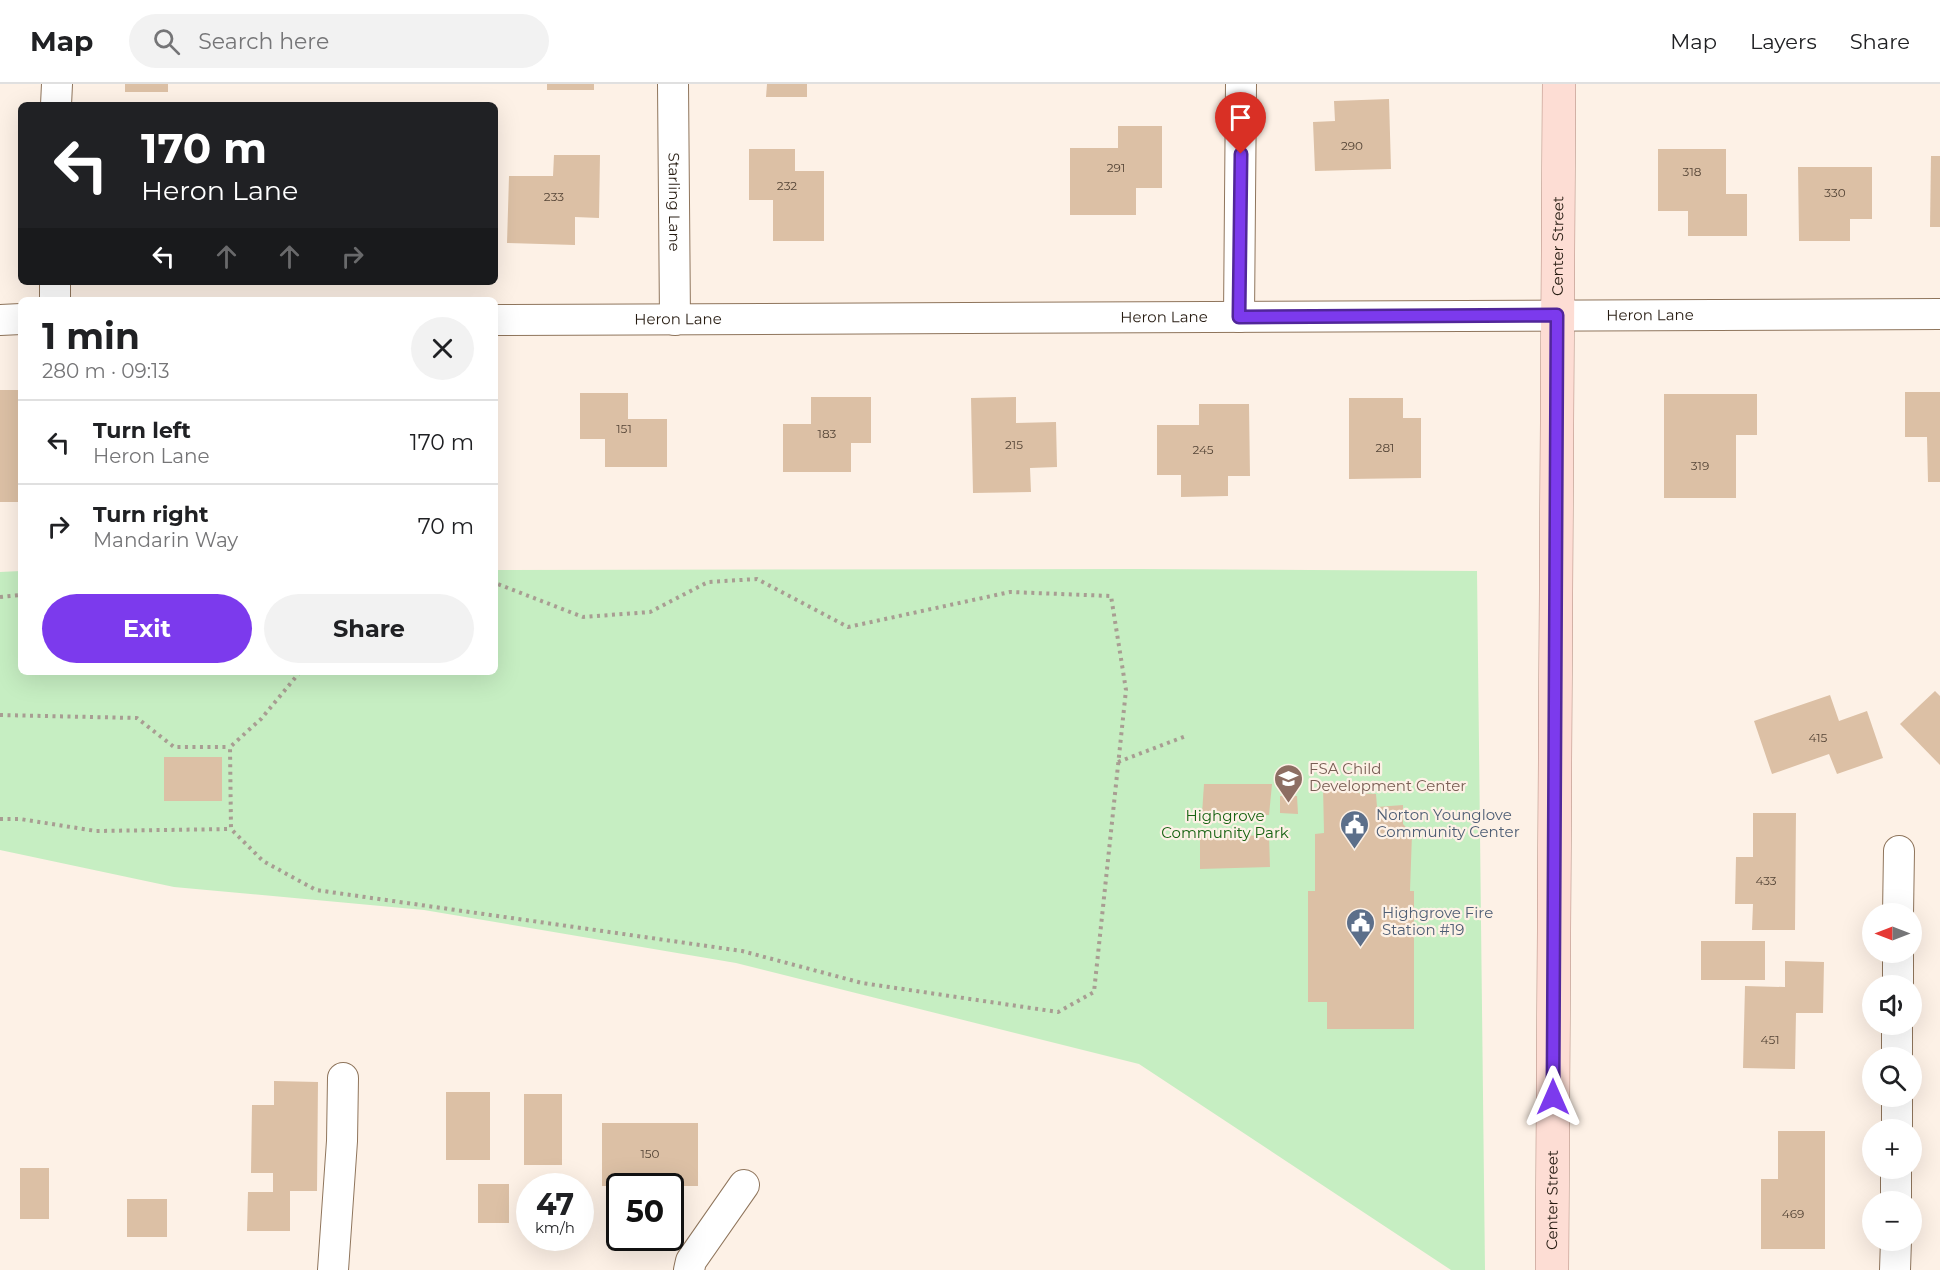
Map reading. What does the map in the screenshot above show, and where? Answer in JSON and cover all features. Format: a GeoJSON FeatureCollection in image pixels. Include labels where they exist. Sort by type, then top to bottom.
{"type":"FeatureCollection","features":[{"type":"Feature","properties":{"kind":"main road","name":"Center Street"},"geometry":{"type":"LineString","coordinates":[[1552,1270],[1559,84]]}},
{"type":"Feature","properties":{"kind":"street"},"geometry":{"type":"LineString","coordinates":[[57,84],[57,102]]}},
{"type":"Feature","properties":{"kind":"street","name":"Starling Lane"},"geometry":{"type":"LineString","coordinates":[[673,84],[675,321]]}},
{"type":"Feature","properties":{"kind":"street"},"geometry":{"type":"LineString","coordinates":[[1239,317],[1241,84]]}},
{"type":"Feature","properties":{"kind":"street","name":"Heron Lane"},"geometry":{"type":"LineString","coordinates":[[498,320],[1940,314]]}},
{"type":"Feature","properties":{"kind":"street"},"geometry":{"type":"LineString","coordinates":[[0,320],[18,319]]}},
{"type":"Feature","properties":{"kind":"street"},"geometry":{"type":"LineString","coordinates":[[1898,903],[1899,851]]}},
{"type":"Feature","properties":{"kind":"street"},"geometry":{"type":"LineString","coordinates":[[333,1270],[342,1141],[343,1078]]}},
{"type":"Feature","properties":{"kind":"street"},"geometry":{"type":"LineString","coordinates":[[689,1270],[691,1261],[744,1185]]}},
{"type":"Feature","properties":{"kind":"street"},"geometry":{"type":"LineString","coordinates":[[1896,1251],[1896,1270]]}},
{"type":"Feature","properties":{"kind":"path"},"geometry":{"type":"LineString","coordinates":[[0,819],[20,819],[96,831],[231,829],[264,861],[316,890],[742,951],[862,983],[1058,1012],[1094,992],[1126,690],[1111,596],[1010,592],[848,627],[757,579],[708,582],[650,612],[583,617],[498,584]]}},
{"type":"Feature","properties":{"kind":"path"},"geometry":{"type":"LineString","coordinates":[[0,597],[18,595]]}},
{"type":"Feature","properties":{"kind":"path"},"geometry":{"type":"LineString","coordinates":[[0,715],[137,718],[174,747],[230,747],[261,719],[298,675]]}},
{"type":"Feature","properties":{"kind":"path"},"geometry":{"type":"LineString","coordinates":[[1118,762],[1186,736]]}},
{"type":"Feature","properties":{"kind":"path"},"geometry":{"type":"LineString","coordinates":[[230,747],[231,829]]}},
{"type":"Feature","properties":{"kind":"green space","name":"Highgrove Community Park"},"geometry":{"type":"Polygon","coordinates":[[[498,570],[1477,571],[1485,1270],[1451,1270],[1139,1064],[736,963],[424,910],[174,887],[0,850],[0,572],[18,571],[18,675],[498,675],[498,570]]]}},
{"type":"Feature","properties":{"kind":"building"},"geometry":{"type":"Polygon","coordinates":[[[125,84],[168,84],[168,92],[125,92],[125,84]]]}},
{"type":"Feature","properties":{"kind":"building"},"geometry":{"type":"Polygon","coordinates":[[[547,84],[594,84],[594,90],[547,90],[547,84]]]}},
{"type":"Feature","properties":{"kind":"building"},"geometry":{"type":"Polygon","coordinates":[[[767,84],[807,84],[807,97],[766,97],[767,84]]]}},
{"type":"Feature","properties":{"kind":"building"},"geometry":{"type":"Polygon","coordinates":[[[1389,99],[1391,169],[1315,171],[1313,122],[1335,121],[1334,101],[1389,99]]]}},
{"type":"Feature","properties":{"kind":"building"},"geometry":{"type":"Polygon","coordinates":[[[1118,126],[1162,126],[1162,188],[1136,188],[1136,215],[1070,215],[1070,148],[1118,148],[1118,126]]]}},
{"type":"Feature","properties":{"kind":"building"},"geometry":{"type":"Polygon","coordinates":[[[749,149],[795,149],[795,171],[824,171],[824,241],[773,241],[773,200],[749,200],[749,149]]]}},
{"type":"Feature","properties":{"kind":"building"},"geometry":{"type":"Polygon","coordinates":[[[1658,149],[1726,149],[1726,194],[1747,194],[1747,236],[1688,236],[1688,211],[1658,211],[1658,149]]]}},
{"type":"Feature","properties":{"kind":"building"},"geometry":{"type":"Polygon","coordinates":[[[554,155],[600,155],[599,218],[575,217],[575,245],[507,243],[509,176],[553,176],[554,155]]]}},
{"type":"Feature","properties":{"kind":"building"},"geometry":{"type":"Polygon","coordinates":[[[1931,156],[1940,156],[1940,227],[1930,227],[1931,156]]]}},
{"type":"Feature","properties":{"kind":"building"},"geometry":{"type":"Polygon","coordinates":[[[1798,167],[1872,167],[1872,219],[1850,219],[1850,241],[1799,241],[1798,167]]]}},
{"type":"Feature","properties":{"kind":"building"},"geometry":{"type":"Polygon","coordinates":[[[0,390],[18,390],[18,502],[0,502],[0,390]]]}},
{"type":"Feature","properties":{"kind":"building"},"geometry":{"type":"Polygon","coordinates":[[[1905,392],[1940,392],[1940,482],[1928,482],[1927,437],[1905,437],[1905,392]]]}},
{"type":"Feature","properties":{"kind":"building"},"geometry":{"type":"Polygon","coordinates":[[[580,393],[628,393],[628,419],[667,419],[667,467],[605,467],[605,439],[580,439],[580,393]]]}},
{"type":"Feature","properties":{"kind":"building"},"geometry":{"type":"Polygon","coordinates":[[[1664,394],[1757,394],[1757,435],[1736,435],[1736,498],[1664,498],[1664,394]]]}},
{"type":"Feature","properties":{"kind":"building"},"geometry":{"type":"Polygon","coordinates":[[[811,397],[871,397],[871,443],[851,443],[851,472],[783,472],[783,424],[811,424],[811,397]]]}},
{"type":"Feature","properties":{"kind":"building"},"geometry":{"type":"Polygon","coordinates":[[[1016,397],[1016,423],[1056,422],[1057,467],[1030,468],[1031,492],[973,493],[971,398],[1016,397]]]}},
{"type":"Feature","properties":{"kind":"building"},"geometry":{"type":"Polygon","coordinates":[[[1349,398],[1403,398],[1403,418],[1421,418],[1421,478],[1349,479],[1349,398]]]}},
{"type":"Feature","properties":{"kind":"building"},"geometry":{"type":"Polygon","coordinates":[[[1199,404],[1249,404],[1250,476],[1228,476],[1228,496],[1181,497],[1181,475],[1157,475],[1157,425],[1199,425],[1199,404]]]}},
{"type":"Feature","properties":{"kind":"building"},"geometry":{"type":"Polygon","coordinates":[[[1935,691],[1940,696],[1940,765],[1900,724],[1935,691]]]}},
{"type":"Feature","properties":{"kind":"building"},"geometry":{"type":"Polygon","coordinates":[[[1830,695],[1839,721],[1867,711],[1883,758],[1837,774],[1829,754],[1772,774],[1754,721],[1830,695]]]}},
{"type":"Feature","properties":{"kind":"building"},"geometry":{"type":"Polygon","coordinates":[[[164,757],[222,757],[222,801],[164,801],[164,757]]]}},
{"type":"Feature","properties":{"kind":"building"},"geometry":{"type":"Polygon","coordinates":[[[1204,784],[1272,784],[1269,815],[1202,814],[1204,784]]]}},
{"type":"Feature","properties":{"kind":"building","name":"Highgrove Fire Station #19"},"geometry":{"type":"Polygon","coordinates":[[[1323,786],[1356,786],[1357,793],[1376,794],[1377,807],[1403,805],[1403,824],[1412,834],[1410,891],[1414,891],[1414,1029],[1327,1029],[1327,1002],[1308,1002],[1308,891],[1315,891],[1315,834],[1324,833],[1323,786]]]}},
{"type":"Feature","properties":{"kind":"building"},"geometry":{"type":"Polygon","coordinates":[[[1280,796],[1297,796],[1298,814],[1280,813],[1280,796]]]}},
{"type":"Feature","properties":{"kind":"building"},"geometry":{"type":"Polygon","coordinates":[[[1753,813],[1796,813],[1795,930],[1752,930],[1753,904],[1735,904],[1736,857],[1753,857],[1753,813]]]}},
{"type":"Feature","properties":{"kind":"building"},"geometry":{"type":"Polygon","coordinates":[[[1200,834],[1269,836],[1270,867],[1200,869],[1200,834]]]}},
{"type":"Feature","properties":{"kind":"building"},"geometry":{"type":"Polygon","coordinates":[[[1701,941],[1765,941],[1765,980],[1701,980],[1701,941]]]}},
{"type":"Feature","properties":{"kind":"building"},"geometry":{"type":"Polygon","coordinates":[[[1785,961],[1824,962],[1823,1013],[1796,1013],[1795,1069],[1743,1068],[1745,986],[1785,987],[1785,961]]]}},
{"type":"Feature","properties":{"kind":"building"},"geometry":{"type":"Polygon","coordinates":[[[274,1081],[318,1082],[317,1191],[290,1191],[290,1231],[247,1231],[248,1192],[273,1192],[273,1173],[251,1173],[252,1105],[274,1105],[274,1081]]]}},
{"type":"Feature","properties":{"kind":"building"},"geometry":{"type":"Polygon","coordinates":[[[446,1092],[490,1092],[490,1160],[446,1160],[446,1092]]]}},
{"type":"Feature","properties":{"kind":"building"},"geometry":{"type":"Polygon","coordinates":[[[524,1094],[562,1094],[562,1165],[524,1165],[524,1094]]]}},
{"type":"Feature","properties":{"kind":"building"},"geometry":{"type":"Polygon","coordinates":[[[602,1123],[698,1123],[698,1186],[684,1186],[684,1173],[606,1173],[606,1186],[602,1186],[602,1123]]]}},
{"type":"Feature","properties":{"kind":"building"},"geometry":{"type":"Polygon","coordinates":[[[1778,1131],[1825,1131],[1825,1249],[1761,1249],[1761,1179],[1778,1179],[1778,1131]]]}},
{"type":"Feature","properties":{"kind":"building"},"geometry":{"type":"Polygon","coordinates":[[[20,1168],[49,1168],[49,1219],[20,1219],[20,1168]]]}},
{"type":"Feature","properties":{"kind":"building"},"geometry":{"type":"Polygon","coordinates":[[[478,1184],[509,1184],[509,1223],[478,1223],[478,1184]]]}},
{"type":"Feature","properties":{"kind":"building"},"geometry":{"type":"Polygon","coordinates":[[[127,1199],[167,1199],[167,1237],[127,1237],[127,1199]]]}},
{"type":"Feature","properties":{"kind":"place","name":"FSA Child Development Center"},"geometry":{"type":"Point","coordinates":[1288,804]}},
{"type":"Feature","properties":{"kind":"place","name":"Norton Younglove Community Center"},"geometry":{"type":"Point","coordinates":[1355,850]}},
{"type":"Feature","properties":{"kind":"place","name":"Highgrove Fire Station #19"},"geometry":{"type":"Point","coordinates":[1361,948]}},
{"type":"Feature","properties":{"kind":"route"},"geometry":{"type":"LineString","coordinates":[[1241,154],[1239,317],[1557,315],[1553,1097]]}}]}
